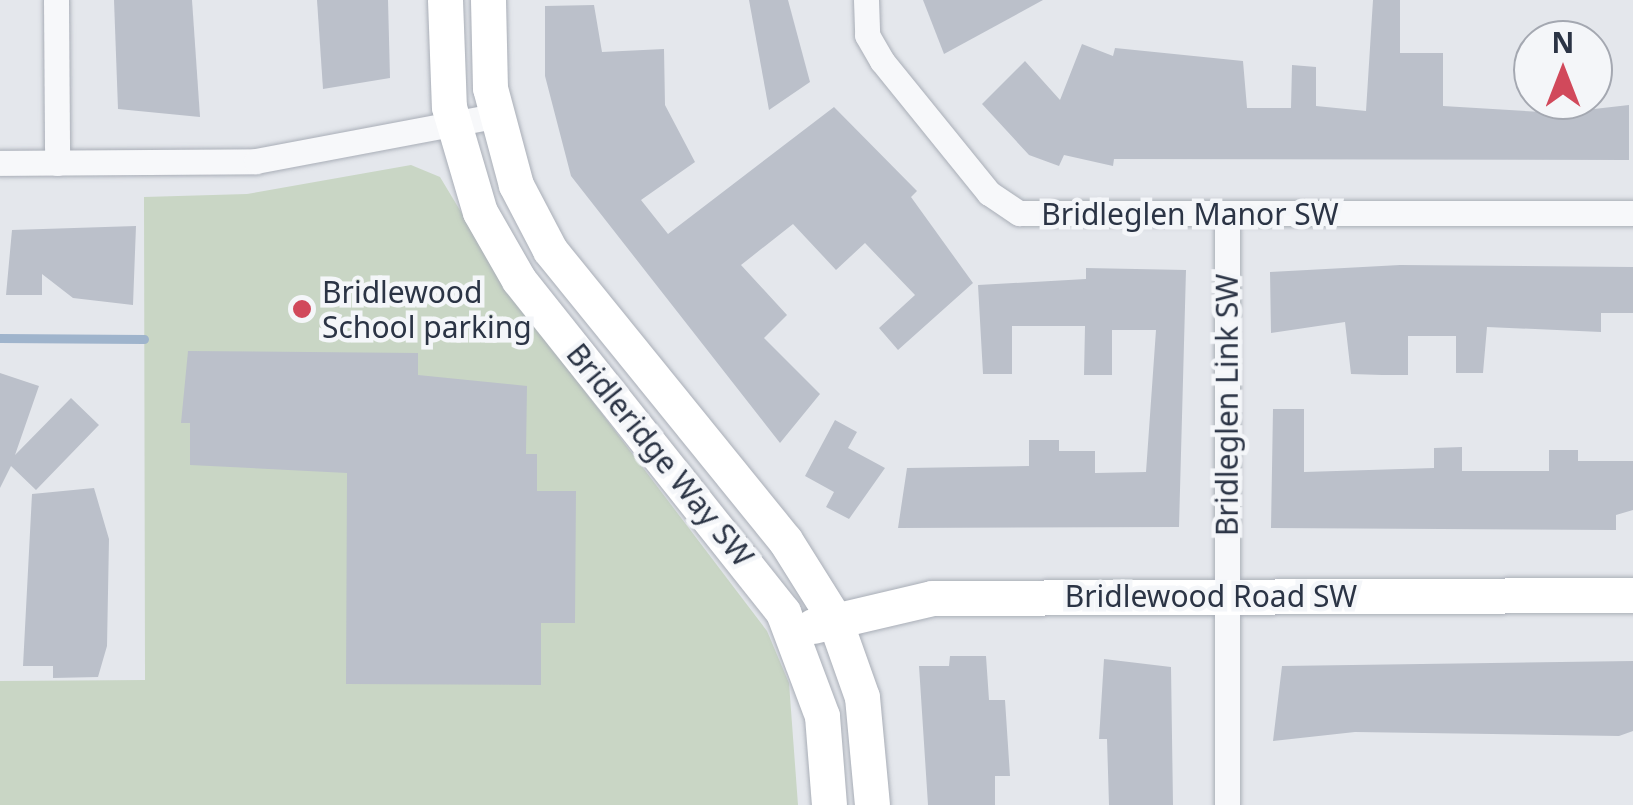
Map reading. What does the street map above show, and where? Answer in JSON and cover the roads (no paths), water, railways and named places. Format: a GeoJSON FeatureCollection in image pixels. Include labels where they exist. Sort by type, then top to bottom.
{"type":"FeatureCollection","features":[{"type":"Feature","properties":{"kind":"street"},"geometry":{"type":"LineString","coordinates":[[56,0],[57,163]]}},
{"type":"Feature","properties":{"kind":"street","name":"Bridleridge Way SW"},"geometry":{"type":"LineString","coordinates":[[445,0],[452,124],[480,212],[519,280],[764,584],[794,634],[822,716],[829,805]]}},
{"type":"Feature","properties":{"kind":"street","name":"Bridleridge Way SW"},"geometry":{"type":"LineString","coordinates":[[488,0],[494,116],[550,250],[785,540],[834,618],[862,697],[872,805]]}},
{"type":"Feature","properties":{"kind":"street","name":"Bridleglen Manor SW"},"geometry":{"type":"LineString","coordinates":[[866,0],[867,35],[882,61],[1009,210],[1633,213]]}},
{"type":"Feature","properties":{"kind":"street"},"geometry":{"type":"LineString","coordinates":[[0,164],[256,160],[494,116]]}},
{"type":"Feature","properties":{"kind":"street","name":"Bridleglen Link SW"},"geometry":{"type":"LineString","coordinates":[[1227,214],[1227,805]]}},
{"type":"Feature","properties":{"kind":"street","name":"Bridlewood Road SW"},"geometry":{"type":"LineString","coordinates":[[794,634],[834,618],[932,598],[1633,595]]}},
{"type":"Feature","properties":{"kind":"waterway"},"geometry":{"type":"LineString","coordinates":[[0,338],[144,339]]}},
{"type":"Feature","properties":{"kind":"place","name":"Bridlewood School parking"},"geometry":{"type":"Point","coordinates":[302,309]}}]}
